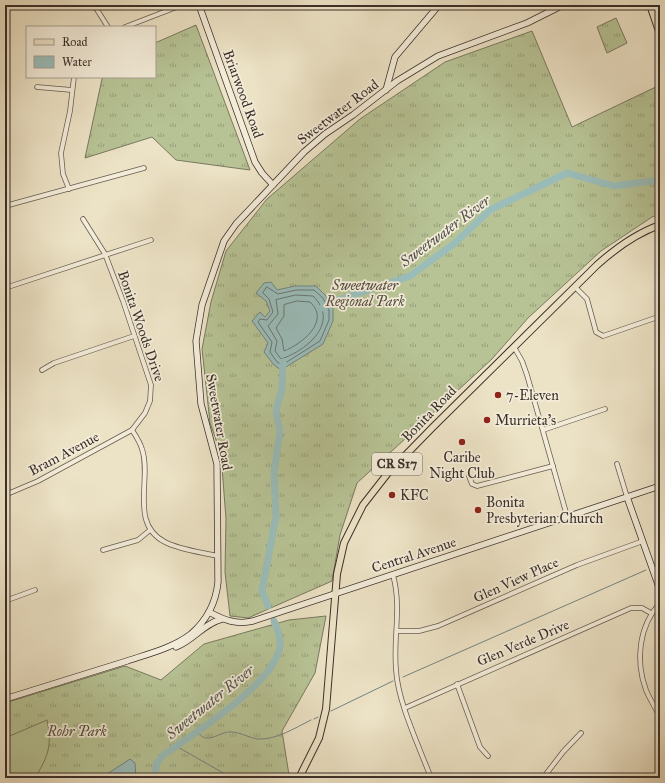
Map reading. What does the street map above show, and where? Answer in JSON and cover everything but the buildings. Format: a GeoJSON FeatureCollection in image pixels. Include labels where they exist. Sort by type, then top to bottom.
{"type":"FeatureCollection","features":[{"type":"Feature","properties":{"kind":"main road","name":"Briarwood Road"},"geometry":{"type":"LineString","coordinates":[[200,5],[255,162],[262,174],[273,185]]}},
{"type":"Feature","properties":{"kind":"main road"},"geometry":{"type":"LineString","coordinates":[[386,90],[395,57],[439,5]]}},
{"type":"Feature","properties":{"kind":"main road","name":"Sweetwater Road"},"geometry":{"type":"LineString","coordinates":[[5,698],[163,649],[179,642],[191,634],[209,612],[217,590],[217,464],[201,404],[198,375],[198,327],[202,305],[224,241],[236,224],[304,152],[325,134],[397,81],[438,56],[527,23],[562,5]]}},
{"type":"Feature","properties":{"kind":"main road"},"geometry":{"type":"LineString","coordinates":[[650,5],[660,34]]}},
{"type":"Feature","properties":{"kind":"main road","name":"Bonita Road"},"geometry":{"type":"LineString","coordinates":[[300,778],[317,742],[326,709],[337,574],[344,544],[354,521],[370,495],[388,473],[575,287],[614,251],[640,234],[660,224]]}},
{"type":"Feature","properties":{"kind":"main road","name":"Central Avenue"},"geometry":{"type":"LineString","coordinates":[[209,612],[233,623],[242,624],[262,619],[336,593],[660,486]]}},
{"type":"Feature","properties":{"kind":"main road"},"geometry":{"type":"LineString","coordinates":[[627,497],[660,590]]}},
{"type":"Feature","properties":{"kind":"main road"},"geometry":{"type":"LineString","coordinates":[[163,649],[168,650],[185,643],[208,624],[222,619]]}},
{"type":"Feature","properties":{"kind":"street"},"geometry":{"type":"LineString","coordinates":[[94,5],[107,26]]}},
{"type":"Feature","properties":{"kind":"street"},"geometry":{"type":"LineString","coordinates":[[142,5],[145,7],[150,5]]}},
{"type":"Feature","properties":{"kind":"street"},"geometry":{"type":"LineString","coordinates":[[128,26],[182,5]]}},
{"type":"Feature","properties":{"kind":"street"},"geometry":{"type":"LineString","coordinates":[[5,13],[7,19],[6,27]]}},
{"type":"Feature","properties":{"kind":"street"},"geometry":{"type":"LineString","coordinates":[[69,189],[63,174],[61,153],[70,111],[74,78]]}},
{"type":"Feature","properties":{"kind":"street"},"geometry":{"type":"LineString","coordinates":[[37,87],[72,90]]}},
{"type":"Feature","properties":{"kind":"street"},"geometry":{"type":"LineString","coordinates":[[5,206],[144,168]]}},
{"type":"Feature","properties":{"kind":"street","name":"Bonita Woods Drive"},"geometry":{"type":"LineString","coordinates":[[83,219],[105,254],[149,378],[151,393],[149,405],[145,414],[132,430]]}},
{"type":"Feature","properties":{"kind":"street"},"geometry":{"type":"LineString","coordinates":[[5,288],[151,240]]}},
{"type":"Feature","properties":{"kind":"street"},"geometry":{"type":"LineString","coordinates":[[575,287],[588,299],[596,332],[602,336],[658,317]]}},
{"type":"Feature","properties":{"kind":"street"},"geometry":{"type":"LineString","coordinates":[[42,370],[54,362],[134,336]]}},
{"type":"Feature","properties":{"kind":"street"},"geometry":{"type":"LineString","coordinates":[[514,347],[524,368],[554,466],[567,516]]}},
{"type":"Feature","properties":{"kind":"street"},"geometry":{"type":"LineString","coordinates":[[543,430],[605,409]]}},
{"type":"Feature","properties":{"kind":"street"},"geometry":{"type":"LineString","coordinates":[[132,430],[138,438],[144,454],[144,515],[150,530],[157,537],[169,544],[218,556]]}},
{"type":"Feature","properties":{"kind":"street","name":"Bram Avenue"},"geometry":{"type":"LineString","coordinates":[[5,495],[38,480],[132,430]]}},
{"type":"Feature","properties":{"kind":"street"},"geometry":{"type":"LineString","coordinates":[[617,464],[622,485],[627,497]]}},
{"type":"Feature","properties":{"kind":"street"},"geometry":{"type":"LineString","coordinates":[[469,476],[472,484],[477,486],[554,466]]}},
{"type":"Feature","properties":{"kind":"street"},"geometry":{"type":"LineString","coordinates":[[103,550],[138,540],[150,530]]}},
{"type":"Feature","properties":{"kind":"street","name":"Glen View Place"},"geometry":{"type":"LineString","coordinates":[[398,631],[419,631],[438,626],[577,565],[643,541]]}},
{"type":"Feature","properties":{"kind":"street"},"geometry":{"type":"LineString","coordinates":[[393,575],[398,602],[396,670],[405,708],[431,778]]}},
{"type":"Feature","properties":{"kind":"street"},"geometry":{"type":"LineString","coordinates":[[5,601],[34,590]]}},
{"type":"Feature","properties":{"kind":"street"},"geometry":{"type":"LineString","coordinates":[[660,602],[651,613],[642,640],[641,668],[647,691],[660,718]]}},
{"type":"Feature","properties":{"kind":"street","name":"Glen Verde Drive"},"geometry":{"type":"LineString","coordinates":[[405,708],[632,608],[642,608],[651,613]]}},
{"type":"Feature","properties":{"kind":"street"},"geometry":{"type":"LineString","coordinates":[[457,684],[480,747],[488,756]]}},
{"type":"Feature","properties":{"kind":"street"},"geometry":{"type":"LineString","coordinates":[[543,778],[559,757],[581,733]]}},
{"type":"Feature","properties":{"kind":"green space"},"geometry":{"type":"Polygon","coordinates":[[[616,18],[627,43],[607,53],[597,27],[616,18]]]}},
{"type":"Feature","properties":{"kind":"green space"},"geometry":{"type":"Polygon","coordinates":[[[196,25],[250,170],[176,160],[152,137],[85,158],[102,79],[156,78],[156,43],[196,25]]]}},
{"type":"Feature","properties":{"kind":"green space","name":"Sweetwater Regional Park"},"geometry":{"type":"Polygon","coordinates":[[[532,31],[572,127],[660,85],[660,214],[652,217],[601,251],[528,318],[492,359],[357,483],[340,535],[332,581],[248,618],[230,616],[225,572],[226,519],[221,454],[210,423],[202,349],[211,302],[226,251],[267,199],[360,119],[445,62],[532,31]]]}},
{"type":"Feature","properties":{"kind":"green space","name":"Rohr Park"},"geometry":{"type":"Polygon","coordinates":[[[326,616],[315,673],[282,731],[289,775],[286,778],[5,778],[5,703],[125,666],[161,680],[204,644],[289,620],[326,616]]]}},
{"type":"Feature","properties":{"kind":"green space"},"geometry":{"type":"Polygon","coordinates":[[[47,720],[49,743],[47,755],[36,776],[34,778],[10,778],[5,765],[5,738],[47,720]]]}},
{"type":"Feature","properties":{"kind":"water"},"geometry":{"type":"Polygon","coordinates":[[[271,282],[277,290],[295,286],[316,286],[326,296],[333,308],[333,321],[323,344],[281,370],[274,365],[264,352],[268,343],[252,321],[260,312],[265,317],[270,311],[266,301],[256,293],[264,283],[271,282]]]}},
{"type":"Feature","properties":{"kind":"water"},"geometry":{"type":"Polygon","coordinates":[[[130,759],[135,763],[136,778],[104,778],[107,774],[130,759]]]}},
{"type":"Feature","properties":{"kind":"waterway","name":"Sweetwater River"},"geometry":{"type":"LineString","coordinates":[[322,308],[329,303],[410,276],[455,243],[490,210],[567,173],[614,186],[660,180]]}},
{"type":"Feature","properties":{"kind":"waterway","name":"Sweetwater River"},"geometry":{"type":"LineString","coordinates":[[268,606],[262,591],[276,516],[274,472],[280,432],[276,411],[282,389],[283,362]]}},
{"type":"Feature","properties":{"kind":"waterway"},"geometry":{"type":"LineString","coordinates":[[403,677],[646,570]]}},
{"type":"Feature","properties":{"kind":"waterway","name":"Sweetwater River"},"geometry":{"type":"LineString","coordinates":[[154,778],[157,763],[162,756],[228,709],[261,680],[272,665],[279,651],[280,640],[274,621]]}},
{"type":"Feature","properties":{"kind":"waterway"},"geometry":{"type":"LineString","coordinates":[[331,711],[393,681]]}},
{"type":"Feature","properties":{"kind":"waterway"},"geometry":{"type":"LineString","coordinates":[[314,719],[318,717]]}},
{"type":"Feature","properties":{"kind":"waterway"},"geometry":{"type":"LineString","coordinates":[[197,731],[205,738],[231,732],[258,739],[265,739],[278,736],[311,720]]}},
{"type":"Feature","properties":{"kind":"waterway"},"geometry":{"type":"LineString","coordinates":[[176,746],[232,778]]}},
{"type":"Feature","properties":{"kind":"place","name":"7-Eleven"},"geometry":{"type":"Point","coordinates":[498,395]}},
{"type":"Feature","properties":{"kind":"place","name":"Murrieta's"},"geometry":{"type":"Point","coordinates":[487,420]}},
{"type":"Feature","properties":{"kind":"place","name":"Caribe Night Club"},"geometry":{"type":"Point","coordinates":[462,442]}},
{"type":"Feature","properties":{"kind":"place","name":"KFC"},"geometry":{"type":"Point","coordinates":[392,495]}},
{"type":"Feature","properties":{"kind":"place","name":"Bonita Presbyterian Church"},"geometry":{"type":"Point","coordinates":[478,510]}}]}
